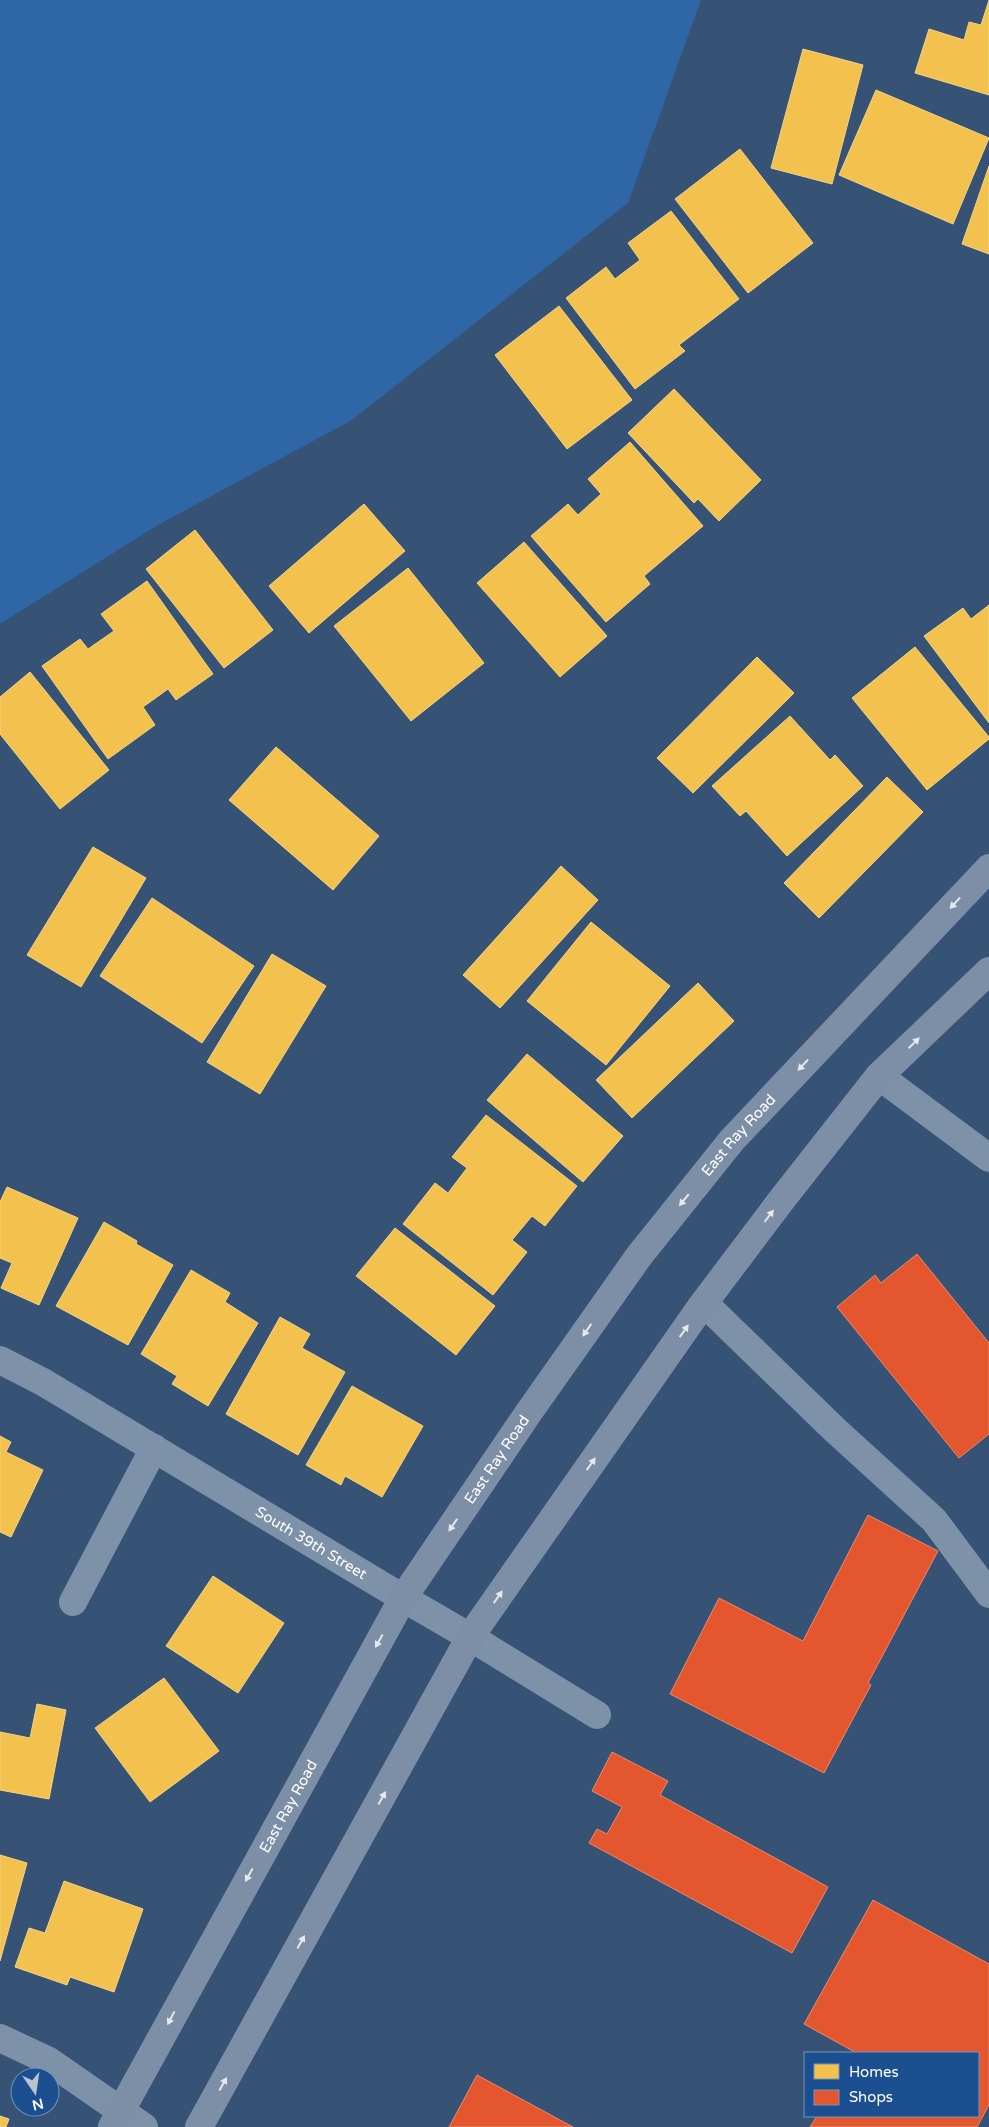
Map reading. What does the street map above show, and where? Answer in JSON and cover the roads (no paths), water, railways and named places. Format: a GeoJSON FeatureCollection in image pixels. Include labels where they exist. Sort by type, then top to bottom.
{"type":"FeatureCollection","features":[{"type":"Feature","properties":{"kind":"main road","name":"East Ray Road"},"geometry":{"type":"LineString","coordinates":[[117,2118],[246,1879],[402,1598],[639,1256],[732,1140],[989,868]]}},
{"type":"Feature","properties":{"kind":"main road"},"geometry":{"type":"LineString","coordinates":[[199,2127],[470,1637],[704,1303],[783,1198],[879,1076],[989,971]]}},
{"type":"Feature","properties":{"kind":"street"},"geometry":{"type":"LineString","coordinates":[[879,1076],[989,1158]]}},
{"type":"Feature","properties":{"kind":"street"},"geometry":{"type":"LineString","coordinates":[[704,1303],[835,1430],[934,1520],[989,1594]]}},
{"type":"Feature","properties":{"kind":"street","name":"South 39th Street"},"geometry":{"type":"LineString","coordinates":[[0,1360],[43,1382],[154,1448],[597,1715]]}},
{"type":"Feature","properties":{"kind":"street"},"geometry":{"type":"LineString","coordinates":[[73,1602],[154,1448]]}},
{"type":"Feature","properties":{"kind":"street"},"geometry":{"type":"LineString","coordinates":[[0,2038],[49,2061],[117,2118],[144,2127]]}}]}
